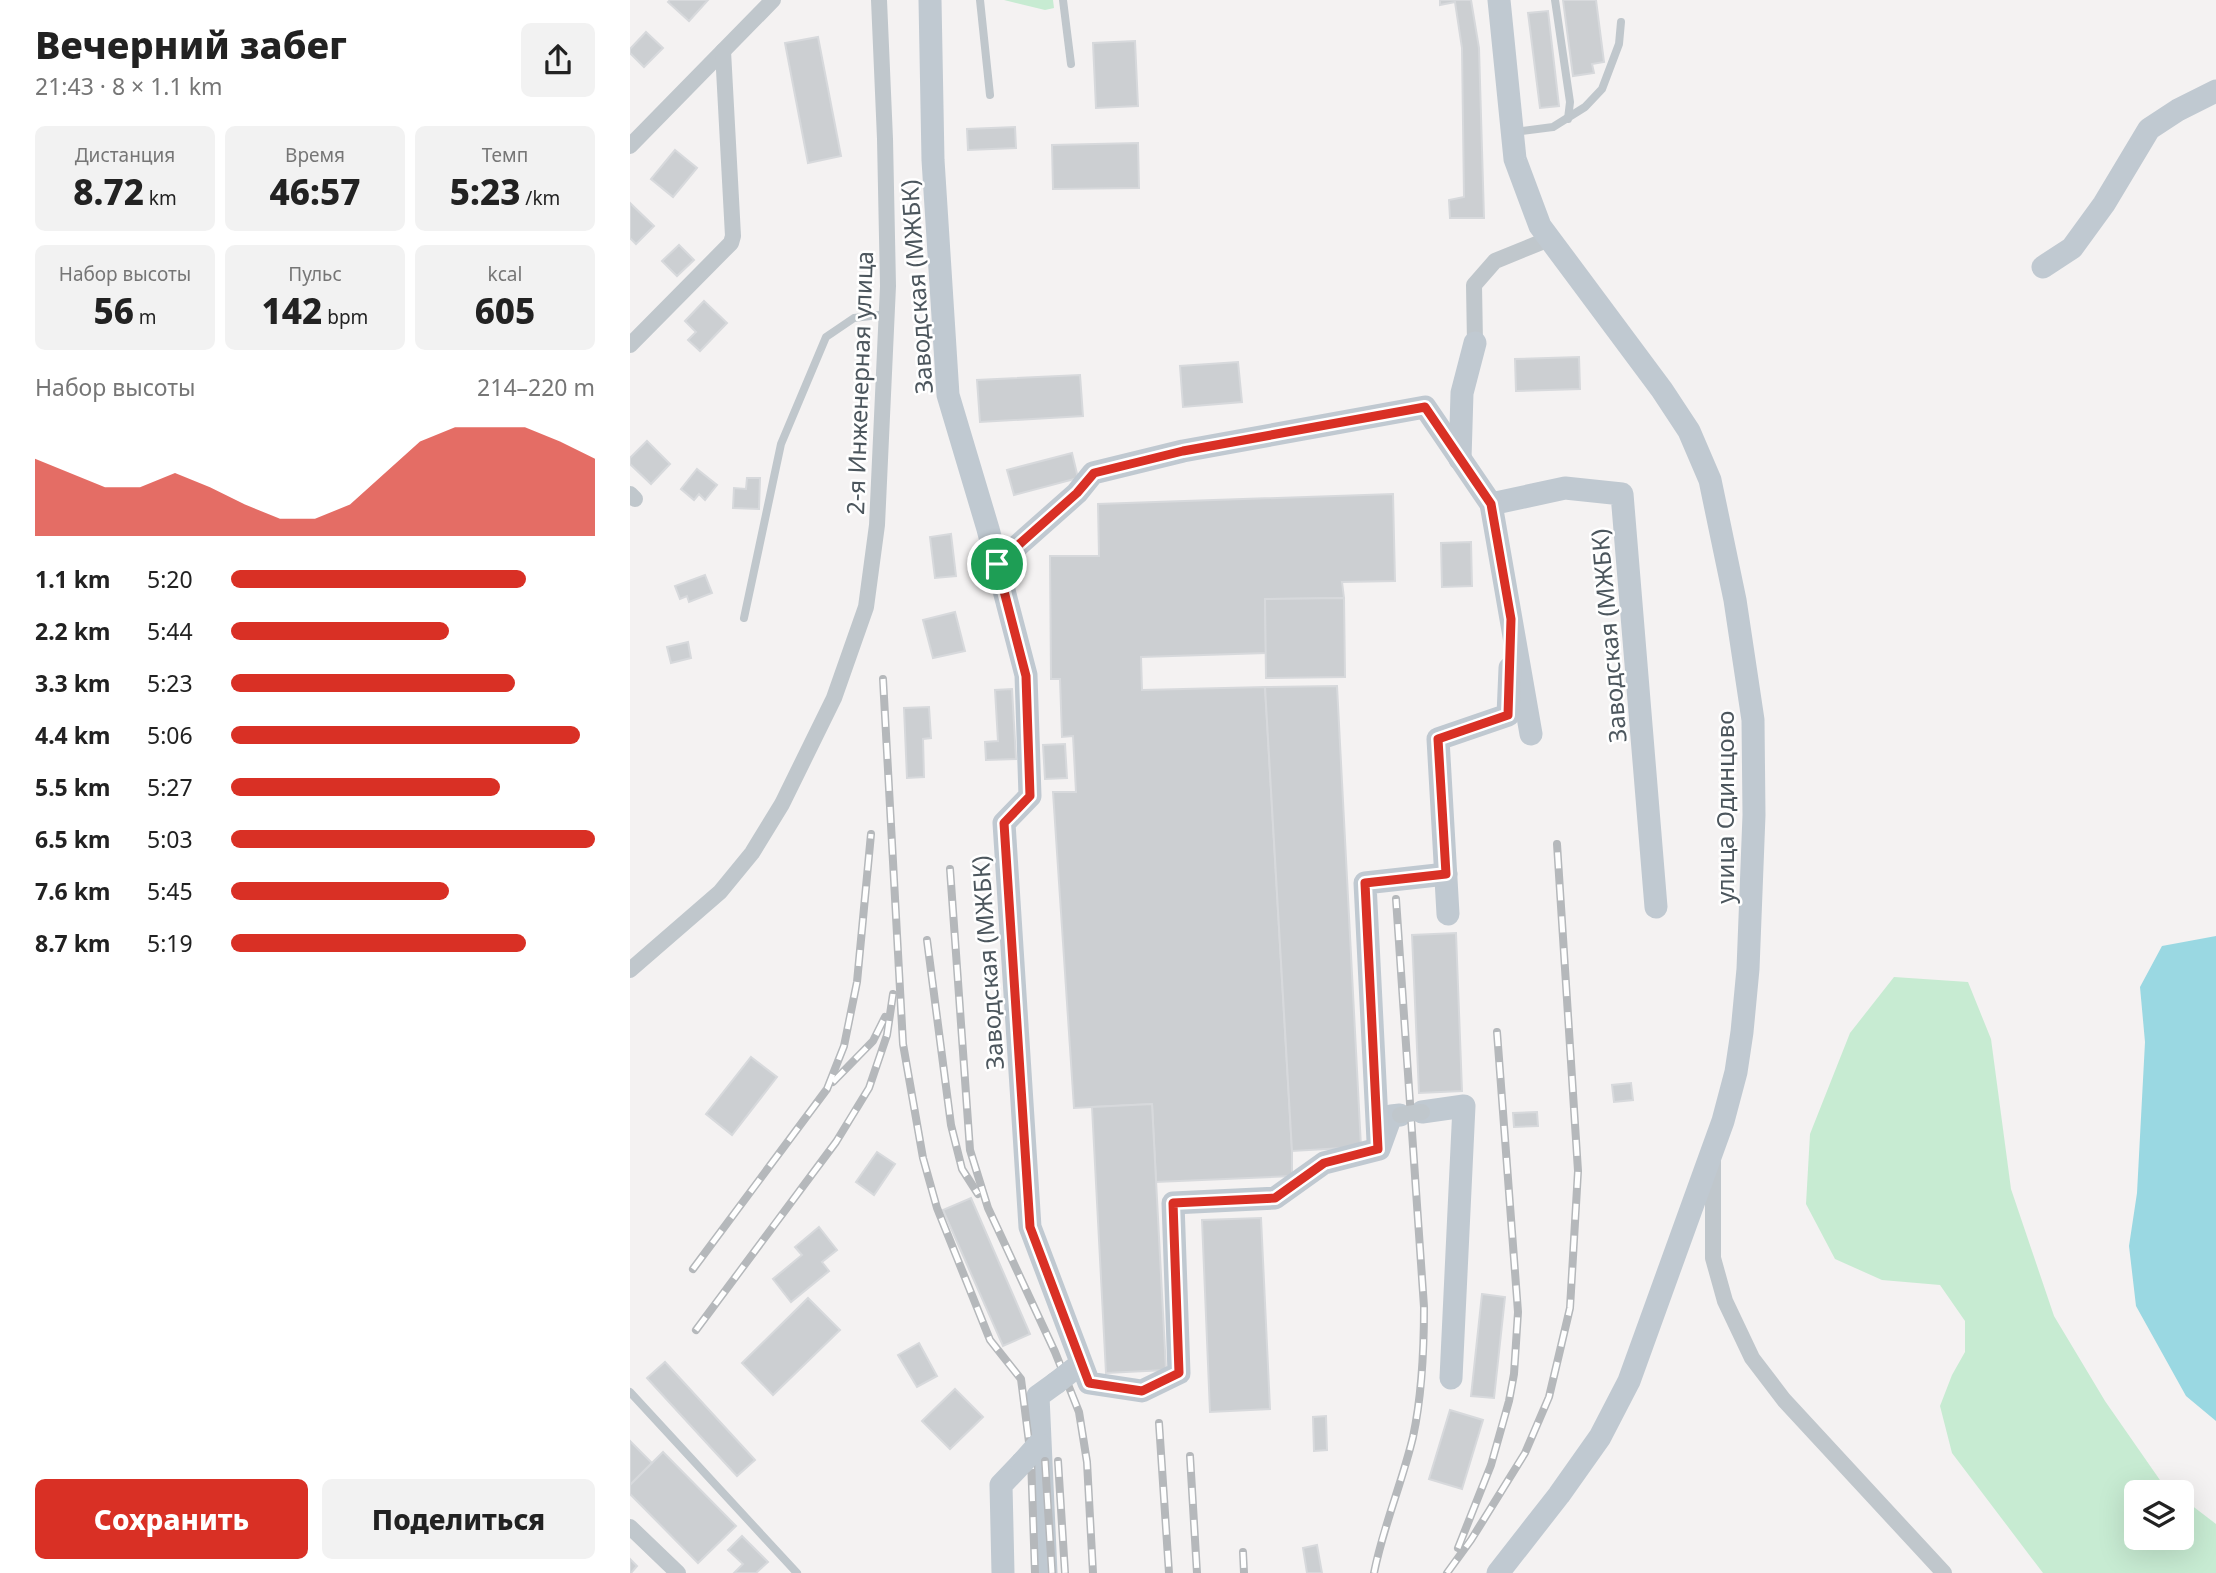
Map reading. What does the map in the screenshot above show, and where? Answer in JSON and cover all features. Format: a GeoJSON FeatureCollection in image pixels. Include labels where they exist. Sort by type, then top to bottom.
{"type":"FeatureCollection","features":[{"type":"Feature","properties":{"kind":"street"},"geometry":{"type":"LineString","coordinates":[[630,146],[773,0]]}},
{"type":"Feature","properties":{"kind":"street","name":"2-я Инженерная улица"},"geometry":{"type":"LineString","coordinates":[[630,970],[720,891],[752,853],[782,804],[834,698],[866,607],[877,525],[887,314],[885,139],[879,0]]}},
{"type":"Feature","properties":{"kind":"street","name":"Заводская (МЖБК)"},"geometry":{"type":"LineString","coordinates":[[930,0],[933,160],[948,395],[1026,676],[1030,796],[1004,823],[1030,1227],[1070,1371],[1089,1383],[1142,1391],[1179,1373],[1173,1203],[1275,1198],[1324,1163],[1378,1149]]}},
{"type":"Feature","properties":{"kind":"street","name":"улица Одинцово"},"geometry":{"type":"LineString","coordinates":[[1498,1573],[1600,1437],[1629,1381],[1713,1150],[1736,1072],[1742,1032],[1748,970],[1754,815],[1753,720],[1735,600],[1710,480],[1689,431],[1662,390],[1549,239],[1529,201],[1515,159],[1511,133],[1499,0]]}},
{"type":"Feature","properties":{"kind":"street"},"geometry":{"type":"LineString","coordinates":[[630,345],[731,243],[733,236],[723,51]]}},
{"type":"Feature","properties":{"kind":"street"},"geometry":{"type":"LineString","coordinates":[[2043,267],[2072,248],[2104,204],[2150,129],[2178,110],[2216,91]]}},
{"type":"Feature","properties":{"kind":"street"},"geometry":{"type":"LineString","coordinates":[[1460,459],[1461,393],[1475,343],[1474,285],[1494,261],[1549,239]]}},
{"type":"Feature","properties":{"kind":"street"},"geometry":{"type":"LineString","coordinates":[[997,564],[1077,493],[1094,473],[1183,451],[1425,407],[1491,504],[1531,734]]}},
{"type":"Feature","properties":{"kind":"street","name":"Заводская (МЖБК)"},"geometry":{"type":"LineString","coordinates":[[1491,504],[1565,488],[1622,494],[1656,907]]}},
{"type":"Feature","properties":{"kind":"street"},"geometry":{"type":"LineString","coordinates":[[1448,914],[1438,739],[1508,715],[1511,619]]}},
{"type":"Feature","properties":{"kind":"street"},"geometry":{"type":"LineString","coordinates":[[1378,1149],[1365,883],[1446,874]]}},
{"type":"Feature","properties":{"kind":"street"},"geometry":{"type":"LineString","coordinates":[[1378,1149],[1391,1116],[1464,1106],[1451,1378]]}},
{"type":"Feature","properties":{"kind":"street"},"geometry":{"type":"LineString","coordinates":[[1713,1150],[1713,1258],[1725,1301],[1752,1358],[1784,1400],[1944,1573]]}},
{"type":"Feature","properties":{"kind":"street"},"geometry":{"type":"LineString","coordinates":[[1046,1573],[1038,1396],[1070,1371]]}},
{"type":"Feature","properties":{"kind":"street"},"geometry":{"type":"LineString","coordinates":[[1003,1573],[1001,1485],[1040,1443]]}},
{"type":"Feature","properties":{"kind":"street"},"geometry":{"type":"LineString","coordinates":[[630,1527],[678,1573]]}},
{"type":"Feature","properties":{"kind":"lane"},"geometry":{"type":"LineString","coordinates":[[980,0],[990,95]]}},
{"type":"Feature","properties":{"kind":"lane"},"geometry":{"type":"LineString","coordinates":[[1063,0],[1070,64]]}},
{"type":"Feature","properties":{"kind":"lane"},"geometry":{"type":"LineString","coordinates":[[1555,0],[1570,102],[1568,119]]}},
{"type":"Feature","properties":{"kind":"lane"},"geometry":{"type":"LineString","coordinates":[[1511,133],[1553,127],[1585,107],[1602,89],[1619,44],[1621,22]]}},
{"type":"Feature","properties":{"kind":"lane"},"geometry":{"type":"LineString","coordinates":[[744,618],[781,444],[826,337],[854,318],[887,314]]}},
{"type":"Feature","properties":{"kind":"lane"},"geometry":{"type":"LineString","coordinates":[[630,1392],[797,1573]]}},
{"type":"Feature","properties":{"kind":"green space"},"geometry":{"type":"Polygon","coordinates":[[[1004,0],[1053,0],[1054,8],[1045,10],[1004,0]]]}},
{"type":"Feature","properties":{"kind":"green space"},"geometry":{"type":"Polygon","coordinates":[[[1894,977],[1968,982],[1991,1039],[2011,1189],[2054,1316],[2105,1401],[2160,1480],[2124,1480],[2124,1550],[2194,1550],[2194,1507],[2216,1524],[2216,1573],[2043,1573],[1952,1453],[1940,1406],[1952,1375],[1965,1352],[1965,1321],[1940,1285],[1882,1280],[1835,1259],[1806,1204],[1810,1134],[1850,1033],[1894,977]]]}},
{"type":"Feature","properties":{"kind":"water"},"geometry":{"type":"Polygon","coordinates":[[[2216,936],[2216,1421],[2186,1396],[2136,1306],[2129,1246],[2137,1193],[2145,1042],[2140,987],[2162,946],[2216,936]]]}},
{"type":"Feature","properties":{"kind":"building"},"geometry":{"type":"Polygon","coordinates":[[[708,0],[689,21],[668,2],[708,0]]]}},
{"type":"Feature","properties":{"kind":"building"},"geometry":{"type":"Polygon","coordinates":[[[1440,0],[1471,0],[1479,48],[1484,218],[1450,218],[1449,200],[1464,197],[1462,48],[1455,2],[1440,5],[1440,0]]]}},
{"type":"Feature","properties":{"kind":"building"},"geometry":{"type":"Polygon","coordinates":[[[1563,0],[1596,0],[1604,62],[1592,64],[1594,73],[1573,76],[1563,0]]]}},
{"type":"Feature","properties":{"kind":"building"},"geometry":{"type":"Polygon","coordinates":[[[1548,11],[1559,106],[1540,108],[1528,13],[1548,11]]]}},
{"type":"Feature","properties":{"kind":"building"},"geometry":{"type":"Polygon","coordinates":[[[646,32],[663,48],[644,67],[630,53],[630,49],[646,32]]]}},
{"type":"Feature","properties":{"kind":"building"},"geometry":{"type":"Polygon","coordinates":[[[818,37],[841,156],[808,163],[785,43],[818,37]]]}},
{"type":"Feature","properties":{"kind":"building"},"geometry":{"type":"Polygon","coordinates":[[[1135,41],[1138,106],[1096,108],[1093,43],[1135,41]]]}},
{"type":"Feature","properties":{"kind":"building"},"geometry":{"type":"Polygon","coordinates":[[[1015,127],[1016,148],[968,150],[967,129],[1015,127]]]}},
{"type":"Feature","properties":{"kind":"building"},"geometry":{"type":"Polygon","coordinates":[[[1138,143],[1139,188],[1053,189],[1052,145],[1138,143]]]}},
{"type":"Feature","properties":{"kind":"building"},"geometry":{"type":"Polygon","coordinates":[[[675,150],[697,168],[673,197],[651,179],[675,150]]]}},
{"type":"Feature","properties":{"kind":"building"},"geometry":{"type":"Polygon","coordinates":[[[630,203],[654,226],[636,244],[630,238],[630,203]]]}},
{"type":"Feature","properties":{"kind":"building"},"geometry":{"type":"Polygon","coordinates":[[[679,245],[694,260],[677,276],[662,261],[679,245]]]}},
{"type":"Feature","properties":{"kind":"building"},"geometry":{"type":"Polygon","coordinates":[[[704,301],[727,323],[700,351],[688,340],[696,332],[685,321],[704,301]]]}},
{"type":"Feature","properties":{"kind":"building"},"geometry":{"type":"Polygon","coordinates":[[[1579,357],[1580,389],[1516,391],[1515,359],[1579,357]]]}},
{"type":"Feature","properties":{"kind":"building"},"geometry":{"type":"Polygon","coordinates":[[[1238,362],[1242,402],[1183,407],[1180,366],[1238,362]]]}},
{"type":"Feature","properties":{"kind":"building"},"geometry":{"type":"Polygon","coordinates":[[[1080,375],[1083,416],[980,422],[977,380],[1080,375]]]}},
{"type":"Feature","properties":{"kind":"building"},"geometry":{"type":"Polygon","coordinates":[[[647,441],[670,464],[651,484],[630,464],[630,458],[647,441]]]}},
{"type":"Feature","properties":{"kind":"building"},"geometry":{"type":"Polygon","coordinates":[[[1072,453],[1078,478],[1014,495],[1007,470],[1072,453]]]}},
{"type":"Feature","properties":{"kind":"building"},"geometry":{"type":"Polygon","coordinates":[[[697,469],[717,485],[705,500],[699,494],[694,500],[681,489],[697,469]]]}},
{"type":"Feature","properties":{"kind":"building"},"geometry":{"type":"Polygon","coordinates":[[[747,478],[760,478],[759,509],[733,508],[734,488],[746,489],[747,478]]]}},
{"type":"Feature","properties":{"kind":"building"},"geometry":{"type":"Polygon","coordinates":[[[1393,494],[1395,581],[1342,582],[1344,598],[1265,599],[1266,653],[1141,657],[1142,690],[1265,687],[1292,1151],[1292,1176],[1156,1182],[1152,1104],[1074,1108],[1053,792],[1076,792],[1073,736],[1062,737],[1060,679],[1051,679],[1050,556],[1099,556],[1098,504],[1393,494]]]}},
{"type":"Feature","properties":{"kind":"building"},"geometry":{"type":"Polygon","coordinates":[[[951,534],[956,576],[935,578],[930,537],[951,534]]]}},
{"type":"Feature","properties":{"kind":"building"},"geometry":{"type":"Polygon","coordinates":[[[1471,542],[1472,586],[1442,587],[1441,543],[1471,542]]]}},
{"type":"Feature","properties":{"kind":"building"},"geometry":{"type":"Polygon","coordinates":[[[705,575],[712,593],[689,602],[687,596],[680,599],[675,586],[705,575]]]}},
{"type":"Feature","properties":{"kind":"building"},"geometry":{"type":"Polygon","coordinates":[[[1344,598],[1345,677],[1266,678],[1265,599],[1344,598]]]}},
{"type":"Feature","properties":{"kind":"building"},"geometry":{"type":"Polygon","coordinates":[[[955,612],[965,651],[933,658],[923,620],[955,612]]]}},
{"type":"Feature","properties":{"kind":"building"},"geometry":{"type":"Polygon","coordinates":[[[688,642],[691,658],[671,663],[667,647],[688,642]]]}},
{"type":"Feature","properties":{"kind":"building"},"geometry":{"type":"Polygon","coordinates":[[[1337,686],[1361,1147],[1292,1151],[1265,687],[1337,686]]]}},
{"type":"Feature","properties":{"kind":"building"},"geometry":{"type":"Polygon","coordinates":[[[1012,689],[1016,759],[986,760],[985,742],[998,741],[995,690],[1012,689]]]}},
{"type":"Feature","properties":{"kind":"building"},"geometry":{"type":"Polygon","coordinates":[[[929,707],[931,738],[923,739],[924,777],[907,778],[904,708],[929,707]]]}},
{"type":"Feature","properties":{"kind":"building"},"geometry":{"type":"Polygon","coordinates":[[[1065,744],[1067,778],[1045,779],[1043,745],[1065,744]]]}},
{"type":"Feature","properties":{"kind":"building"},"geometry":{"type":"Polygon","coordinates":[[[1456,933],[1462,1091],[1419,1093],[1412,935],[1456,933]]]}},
{"type":"Feature","properties":{"kind":"building"},"geometry":{"type":"Polygon","coordinates":[[[751,1057],[777,1077],[732,1135],[706,1114],[751,1057]]]}},
{"type":"Feature","properties":{"kind":"building"},"geometry":{"type":"Polygon","coordinates":[[[1631,1083],[1633,1100],[1614,1102],[1612,1085],[1631,1083]]]}},
{"type":"Feature","properties":{"kind":"building"},"geometry":{"type":"Polygon","coordinates":[[[1152,1104],[1166,1370],[1106,1373],[1092,1107],[1152,1104]]]}},
{"type":"Feature","properties":{"kind":"building"},"geometry":{"type":"Polygon","coordinates":[[[1537,1112],[1538,1126],[1514,1127],[1513,1113],[1537,1112]]]}},
{"type":"Feature","properties":{"kind":"building"},"geometry":{"type":"Polygon","coordinates":[[[877,1152],[895,1164],[874,1195],[856,1182],[877,1152]]]}},
{"type":"Feature","properties":{"kind":"building"},"geometry":{"type":"Polygon","coordinates":[[[971,1198],[1030,1334],[1003,1346],[943,1210],[971,1198]]]}},
{"type":"Feature","properties":{"kind":"building"},"geometry":{"type":"Polygon","coordinates":[[[1261,1218],[1270,1409],[1210,1412],[1202,1220],[1261,1218]]]}},
{"type":"Feature","properties":{"kind":"building"},"geometry":{"type":"Polygon","coordinates":[[[819,1227],[837,1250],[822,1262],[829,1271],[791,1302],[773,1279],[802,1255],[795,1247],[819,1227]]]}},
{"type":"Feature","properties":{"kind":"building"},"geometry":{"type":"Polygon","coordinates":[[[1482,1294],[1505,1297],[1494,1398],[1471,1396],[1482,1294]]]}},
{"type":"Feature","properties":{"kind":"building"},"geometry":{"type":"Polygon","coordinates":[[[808,1298],[840,1330],[773,1395],[742,1363],[808,1298]]]}},
{"type":"Feature","properties":{"kind":"building"},"geometry":{"type":"Polygon","coordinates":[[[919,1343],[937,1376],[917,1387],[898,1355],[919,1343]]]}},
{"type":"Feature","properties":{"kind":"building"},"geometry":{"type":"Polygon","coordinates":[[[665,1362],[755,1460],[737,1476],[647,1378],[665,1362]]]}},
{"type":"Feature","properties":{"kind":"building"},"geometry":{"type":"Polygon","coordinates":[[[955,1389],[983,1417],[950,1449],[922,1421],[955,1389]]]}},
{"type":"Feature","properties":{"kind":"building"},"geometry":{"type":"Polygon","coordinates":[[[1450,1410],[1483,1420],[1462,1489],[1429,1479],[1450,1410]]]}},
{"type":"Feature","properties":{"kind":"building"},"geometry":{"type":"Polygon","coordinates":[[[1326,1416],[1327,1450],[1314,1451],[1313,1417],[1326,1416]]]}},
{"type":"Feature","properties":{"kind":"building"},"geometry":{"type":"Polygon","coordinates":[[[630,1441],[652,1463],[630,1485],[630,1441]]]}},
{"type":"Feature","properties":{"kind":"building"},"geometry":{"type":"Polygon","coordinates":[[[663,1452],[736,1526],[698,1563],[630,1494],[630,1485],[663,1452]]]}},
{"type":"Feature","properties":{"kind":"building"},"geometry":{"type":"Polygon","coordinates":[[[742,1536],[768,1562],[756,1573],[734,1573],[743,1564],[728,1550],[742,1536]]]}},
{"type":"Feature","properties":{"kind":"building"},"geometry":{"type":"Polygon","coordinates":[[[1317,1545],[1322,1573],[1307,1573],[1303,1548],[1317,1545]]]}},
{"type":"Feature","properties":{"kind":"building"},"geometry":{"type":"Polygon","coordinates":[[[630,1559],[637,1566],[631,1573],[630,1573],[630,1559]]]}},
{"type":"Feature","properties":{"kind":"railway"},"geometry":{"type":"LineString","coordinates":[[883,679],[903,1044],[923,1158],[937,1208],[990,1340],[1021,1379],[1031,1458],[1035,1573]]}},
{"type":"Feature","properties":{"kind":"railway"},"geometry":{"type":"LineString","coordinates":[[693,1269],[827,1089],[844,1046],[857,982],[871,834]]}},
{"type":"Feature","properties":{"kind":"railway"},"geometry":{"type":"LineString","coordinates":[[1447,1573],[1471,1540],[1525,1453],[1549,1397],[1570,1308],[1578,1171],[1557,844]]}},
{"type":"Feature","properties":{"kind":"railway"},"geometry":{"type":"LineString","coordinates":[[950,869],[970,1150],[988,1208],[1055,1352],[1079,1412],[1087,1462],[1093,1573]]}},
{"type":"Feature","properties":{"kind":"railway"},"geometry":{"type":"LineString","coordinates":[[1374,1573],[1413,1437],[1424,1339],[1396,899]]}},
{"type":"Feature","properties":{"kind":"railway"},"geometry":{"type":"LineString","coordinates":[[927,940],[951,1125],[962,1169],[978,1194]]}},
{"type":"Feature","properties":{"kind":"railway"},"geometry":{"type":"LineString","coordinates":[[696,1330],[836,1142],[869,1088],[887,1035],[893,994]]}},
{"type":"Feature","properties":{"kind":"railway"},"geometry":{"type":"LineString","coordinates":[[833,1082],[873,1041],[885,1017]]}},
{"type":"Feature","properties":{"kind":"railway"},"geometry":{"type":"LineString","coordinates":[[1458,1548],[1491,1465],[1514,1374],[1518,1312],[1497,1032]]}},
{"type":"Feature","properties":{"kind":"railway"},"geometry":{"type":"LineString","coordinates":[[1159,1423],[1169,1573]]}},
{"type":"Feature","properties":{"kind":"railway"},"geometry":{"type":"LineString","coordinates":[[1190,1456],[1197,1573]]}},
{"type":"Feature","properties":{"kind":"railway"},"geometry":{"type":"LineString","coordinates":[[1045,1461],[1052,1573]]}},
{"type":"Feature","properties":{"kind":"railway"},"geometry":{"type":"LineString","coordinates":[[1058,1461],[1065,1573]]}},
{"type":"Feature","properties":{"kind":"railway"},"geometry":{"type":"LineString","coordinates":[[1243,1552],[1244,1573]]}},
{"type":"Feature","properties":{"kind":"route"},"geometry":{"type":"LineString","coordinates":[[1425,407],[1491,504],[1511,619],[1508,715],[1438,739],[1446,874],[1365,883],[1378,1149],[1324,1163],[1275,1198],[1173,1203],[1179,1373],[1142,1391],[1089,1383],[1030,1227],[1004,823],[1030,796],[1026,676],[997,564],[1077,493],[1094,473],[1183,451],[1425,407]]}}]}
